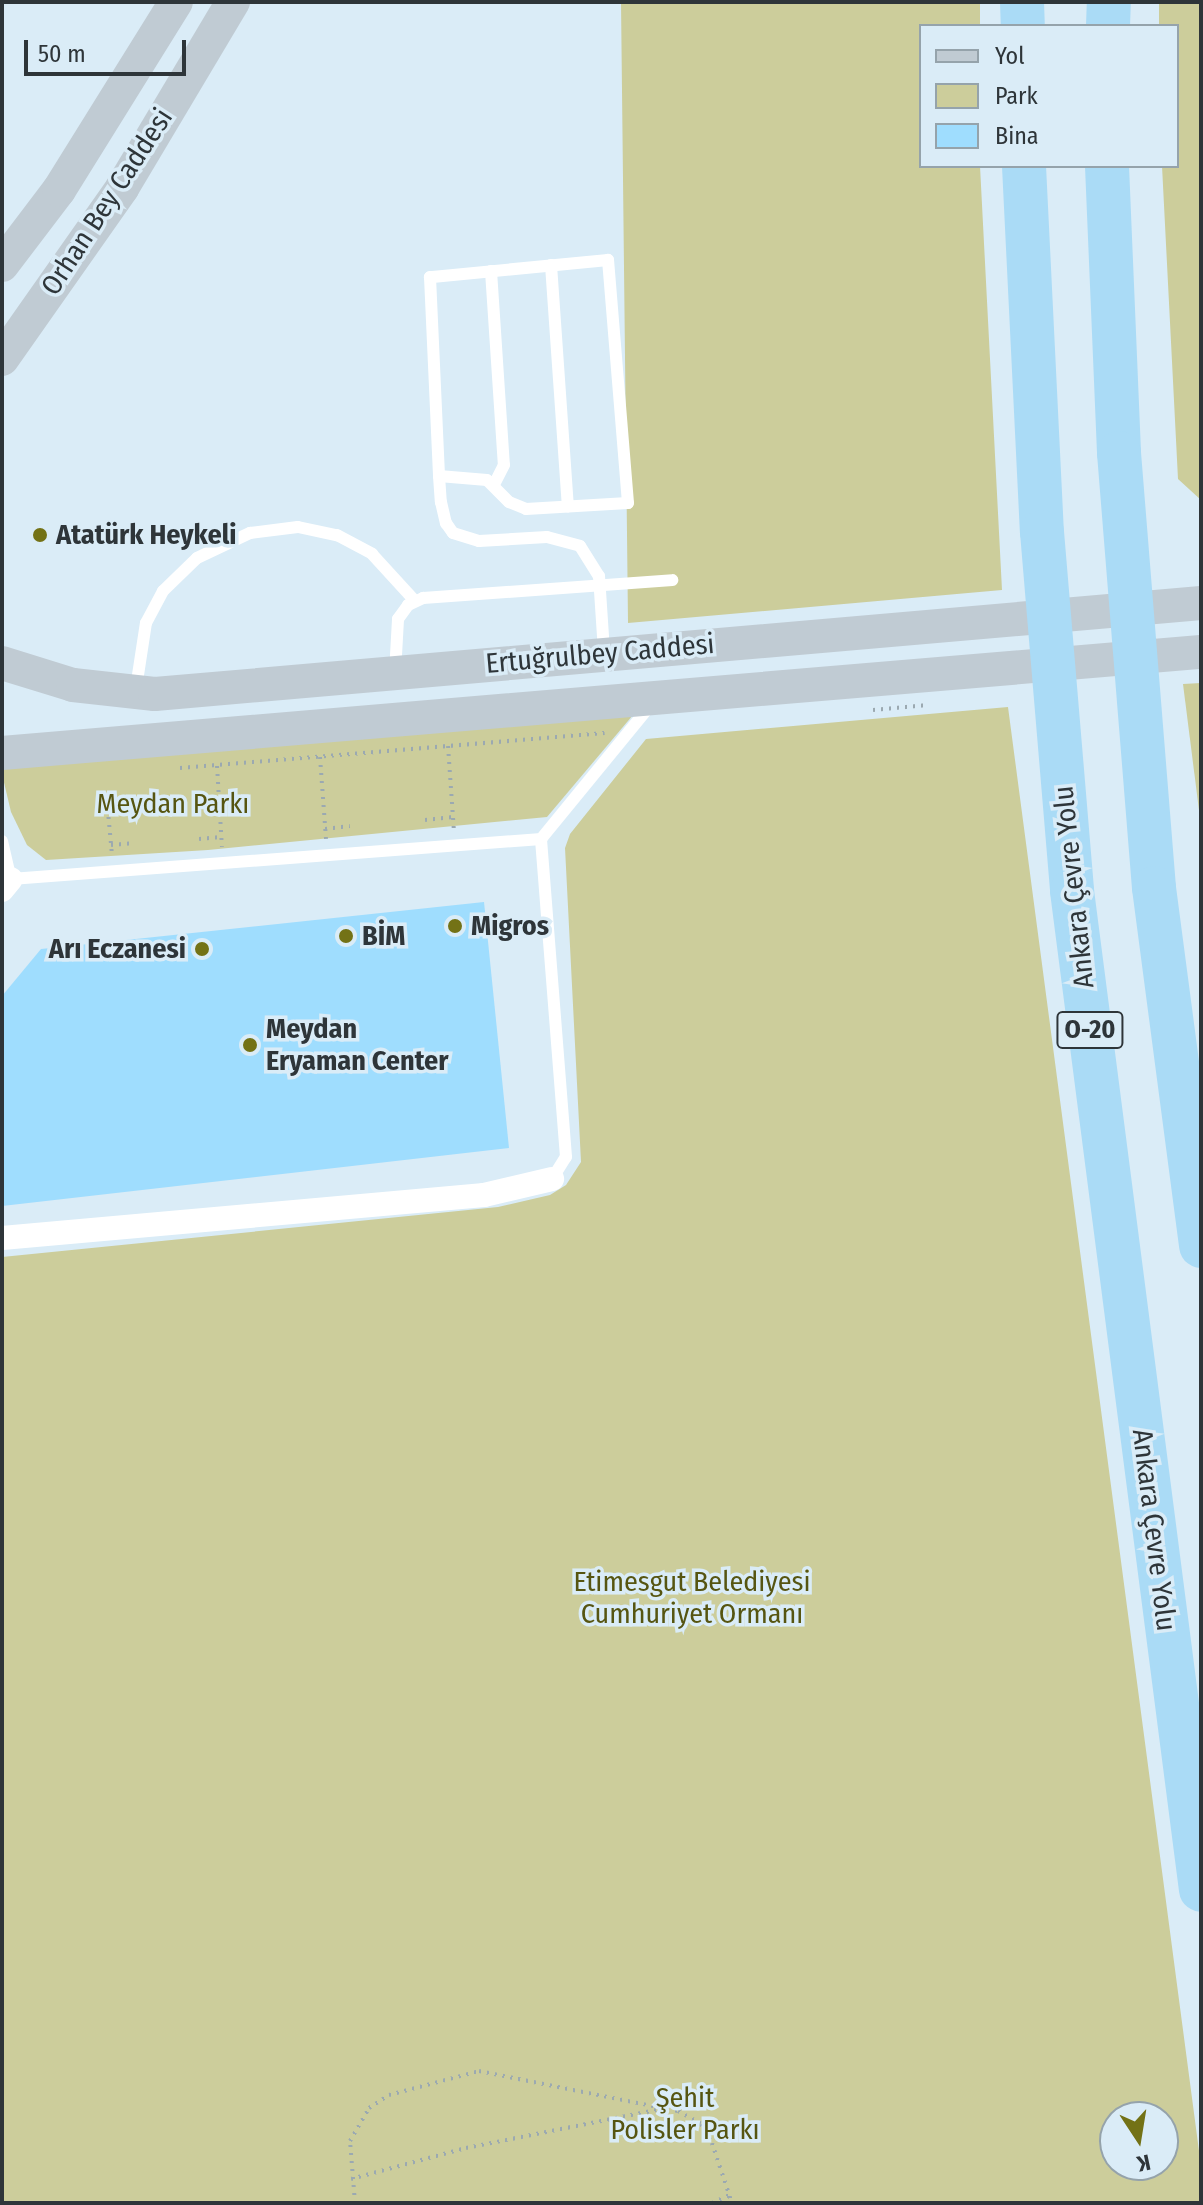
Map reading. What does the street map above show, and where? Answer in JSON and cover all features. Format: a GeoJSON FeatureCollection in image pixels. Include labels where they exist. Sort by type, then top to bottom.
{"type":"FeatureCollection","features":[{"type":"Feature","properties":{"kind":"highway"},"geometry":{"type":"LineString","coordinates":[[1022,2],[1023,24]]}},
{"type":"Feature","properties":{"kind":"highway"},"geometry":{"type":"LineString","coordinates":[[1108,24],[1109,2]]}},
{"type":"Feature","properties":{"kind":"highway","name":"Ankara Çevre Yolu"},"geometry":{"type":"LineString","coordinates":[[1024,168],[1042,532],[1072,891],[1201,1890]]}},
{"type":"Feature","properties":{"kind":"highway"},"geometry":{"type":"LineString","coordinates":[[1107,168],[1119,453],[1154,888],[1201,1246]]}},
{"type":"Feature","properties":{"kind":"main road","name":"Orhan Bey Caddesi"},"geometry":{"type":"LineString","coordinates":[[2,265],[59,190],[176,2]]}},
{"type":"Feature","properties":{"kind":"main road","name":"Orhan Bey Caddesi"},"geometry":{"type":"LineString","coordinates":[[2,359],[122,188],[233,2]]}},
{"type":"Feature","properties":{"kind":"main road","name":"Ertuğrulbey Caddesi"},"geometry":{"type":"LineString","coordinates":[[2,663],[73,685],[135,693],[395,673],[981,619],[1201,603]]}},
{"type":"Feature","properties":{"kind":"main road","name":"Ertuğrulbey Caddesi"},"geometry":{"type":"LineString","coordinates":[[2,753],[1201,652]]}},
{"type":"Feature","properties":{"kind":"street"},"geometry":{"type":"LineString","coordinates":[[2,1238],[484,1195],[552,1179]]}},
{"type":"Feature","properties":{"kind":"lane"},"geometry":{"type":"LineString","coordinates":[[439,476],[477,476],[494,485],[509,502],[526,509],[628,503],[608,260],[430,277],[439,476],[442,513],[453,533],[479,541],[569,539],[589,556],[600,587],[604,654]]}},
{"type":"Feature","properties":{"kind":"lane"},"geometry":{"type":"LineString","coordinates":[[551,265],[568,506]]}},
{"type":"Feature","properties":{"kind":"lane"},"geometry":{"type":"LineString","coordinates":[[491,271],[504,465],[494,485]]}},
{"type":"Feature","properties":{"kind":"lane"},"geometry":{"type":"LineString","coordinates":[[135,693],[146,623],[163,591],[197,558],[250,533],[298,527],[337,535],[372,554],[415,601]]}},
{"type":"Feature","properties":{"kind":"lane"},"geometry":{"type":"LineString","coordinates":[[395,673],[398,619],[415,601],[672,580]]}},
{"type":"Feature","properties":{"kind":"lane"},"geometry":{"type":"LineString","coordinates":[[552,1179],[566,1157],[541,839],[659,696]]}},
{"type":"Feature","properties":{"kind":"lane"},"geometry":{"type":"LineString","coordinates":[[2,841],[6,884],[113,871],[541,839]]}},
{"type":"Feature","properties":{"kind":"path"},"geometry":{"type":"LineString","coordinates":[[448,746],[455,845]]}},
{"type":"Feature","properties":{"kind":"path"},"geometry":{"type":"LineString","coordinates":[[320,757],[327,855]]}},
{"type":"Feature","properties":{"kind":"path"},"geometry":{"type":"LineString","coordinates":[[217,766],[223,863]]}},
{"type":"Feature","properties":{"kind":"path"},"geometry":{"type":"LineString","coordinates":[[107,801],[113,871]]}},
{"type":"Feature","properties":{"kind":"path"},"geometry":{"type":"LineString","coordinates":[[425,820],[453,817]]}},
{"type":"Feature","properties":{"kind":"path"},"geometry":{"type":"LineString","coordinates":[[325,829],[350,826]]}},
{"type":"Feature","properties":{"kind":"path"},"geometry":{"type":"LineString","coordinates":[[199,839],[221,837]]}},
{"type":"Feature","properties":{"kind":"path"},"geometry":{"type":"LineString","coordinates":[[111,845],[132,843]]}},
{"type":"Feature","properties":{"kind":"path"},"geometry":{"type":"LineString","coordinates":[[355,2203],[350,2141],[369,2108],[389,2095],[450,2077],[497,2072],[659,2109],[701,2124],[732,2203]]}},
{"type":"Feature","properties":{"kind":"path"},"geometry":{"type":"LineString","coordinates":[[351,2179],[466,2148],[659,2109]]}},
{"type":"Feature","properties":{"kind":"path"},"geometry":{"type":"LineString","coordinates":[[712,2203],[729,2195]]}},
{"type":"Feature","properties":{"kind":"green space"},"geometry":{"type":"Polygon","coordinates":[[[621,2],[980,2],[980,24],[919,24],[919,168],[980,168],[1002,590],[628,623],[621,2]]]}},
{"type":"Feature","properties":{"kind":"green space"},"geometry":{"type":"Polygon","coordinates":[[[1159,2],[1201,2],[1201,500],[1178,479],[1162,168],[1179,168],[1179,24],[1159,24],[1159,2]]]}},
{"type":"Feature","properties":{"kind":"green space"},"geometry":{"type":"Polygon","coordinates":[[[1201,683],[1201,826],[1183,684],[1201,683]]]}},
{"type":"Feature","properties":{"kind":"green space","name":"Etimesgut Belediyesi Cumhuriyet Ormanı"},"geometry":{"type":"Polygon","coordinates":[[[1008,707],[1201,2166],[1201,2203],[2,2203],[2,1257],[498,1207],[550,1195],[566,1185],[581,1162],[565,848],[570,834],[646,739],[1008,707]]]}},
{"type":"Feature","properties":{"kind":"green space","name":"Meydan Parkı"},"geometry":{"type":"Polygon","coordinates":[[[633,715],[547,817],[208,850],[46,860],[27,845],[11,812],[2,774],[2,769],[633,715]]]}},
{"type":"Feature","properties":{"kind":"building","name":"Meydan Eryaman Center"},"geometry":{"type":"Polygon","coordinates":[[[484,902],[509,1148],[2,1206],[2,996],[41,949],[484,902]]]}},
{"type":"Feature","properties":{"kind":"place","name":"Atatürk Heykeli"},"geometry":{"type":"Point","coordinates":[40,535]}},
{"type":"Feature","properties":{"kind":"place","name":"Migros"},"geometry":{"type":"Point","coordinates":[455,926]}},
{"type":"Feature","properties":{"kind":"place","name":"BİM"},"geometry":{"type":"Point","coordinates":[346,936]}},
{"type":"Feature","properties":{"kind":"place","name":"Arı Eczanesi"},"geometry":{"type":"Point","coordinates":[202,949]}},
{"type":"Feature","properties":{"kind":"place","name":"Meydan Eryaman Center"},"geometry":{"type":"Point","coordinates":[250,1045]}},
{"type":"Feature","properties":{"kind":"park label","name":"Şehit Polisler Parkı"},"geometry":{"type":"Point","coordinates":[685,2114]}}]}
